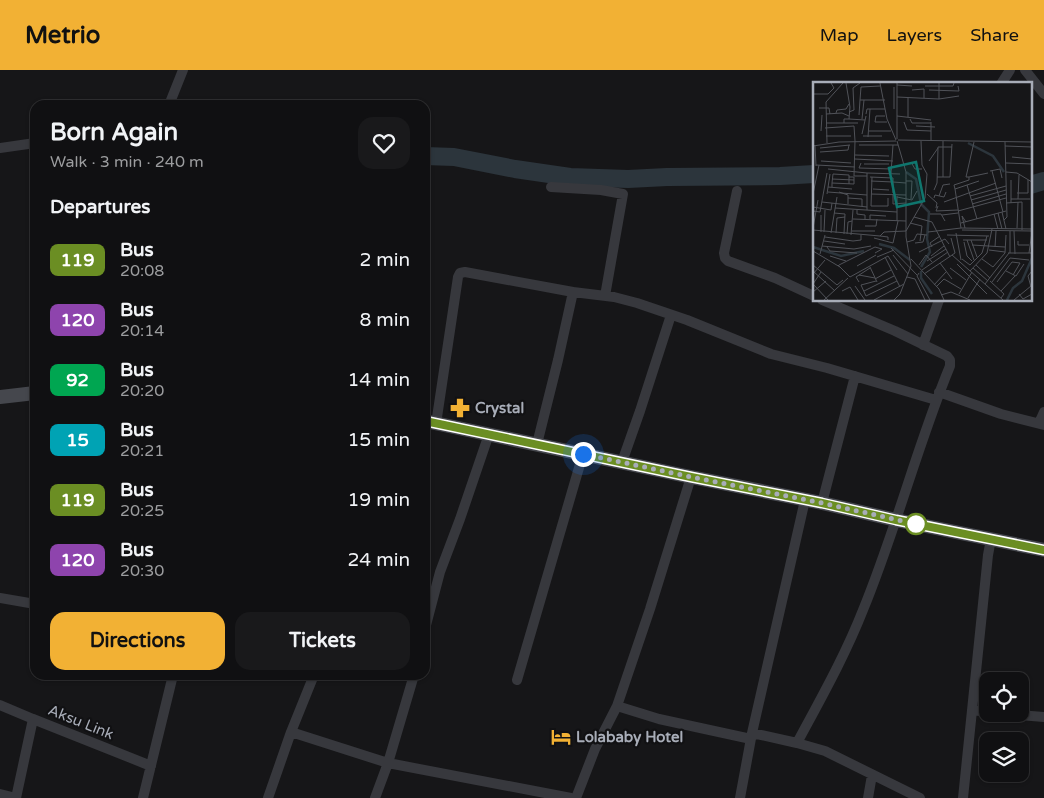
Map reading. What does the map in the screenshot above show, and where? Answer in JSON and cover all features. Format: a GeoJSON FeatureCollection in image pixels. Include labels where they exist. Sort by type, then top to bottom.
{"type":"FeatureCollection","features":[{"type":"Feature","properties":{"kind":"main road"},"geometry":{"type":"LineString","coordinates":[[0,397],[30,394]]}},
{"type":"Feature","properties":{"kind":"main road"},"geometry":{"type":"LineString","coordinates":[[430,422],[1044,550]]}},
{"type":"Feature","properties":{"kind":"street"},"geometry":{"type":"LineString","coordinates":[[171,100],[184,70]]}},
{"type":"Feature","properties":{"kind":"street"},"geometry":{"type":"LineString","coordinates":[[1002,82],[1010,70]]}},
{"type":"Feature","properties":{"kind":"street"},"geometry":{"type":"LineString","coordinates":[[1025,70],[1044,94]]}},
{"type":"Feature","properties":{"kind":"street"},"geometry":{"type":"LineString","coordinates":[[0,148],[30,144]]}},
{"type":"Feature","properties":{"kind":"street"},"geometry":{"type":"LineString","coordinates":[[552,187],[601,190],[623,194],[605,296]]}},
{"type":"Feature","properties":{"kind":"street"},"geometry":{"type":"LineString","coordinates":[[737,191],[724,253],[725,258],[728,261],[775,278],[813,296]]}},
{"type":"Feature","properties":{"kind":"street"},"geometry":{"type":"LineString","coordinates":[[430,422],[458,277],[460,273],[465,272],[637,303],[771,354],[1041,424],[1044,412]]}},
{"type":"Feature","properties":{"kind":"street"},"geometry":{"type":"LineString","coordinates":[[537,444],[573,292]]}},
{"type":"Feature","properties":{"kind":"street"},"geometry":{"type":"LineString","coordinates":[[796,743],[863,612],[950,366],[950,360],[946,356],[824,301]]}},
{"type":"Feature","properties":{"kind":"street"},"geometry":{"type":"LineString","coordinates":[[923,345],[939,301]]}},
{"type":"Feature","properties":{"kind":"street"},"geometry":{"type":"LineString","coordinates":[[622,462],[671,315]]}},
{"type":"Feature","properties":{"kind":"street"},"geometry":{"type":"LineString","coordinates":[[822,503],[855,376]]}},
{"type":"Feature","properties":{"kind":"street"},"geometry":{"type":"LineString","coordinates":[[430,610],[440,572],[489,434]]}},
{"type":"Feature","properties":{"kind":"street"},"geometry":{"type":"LineString","coordinates":[[517,680],[583,454]]}},
{"type":"Feature","properties":{"kind":"street"},"geometry":{"type":"LineString","coordinates":[[576,798],[595,749],[617,706],[650,609],[691,477]]}},
{"type":"Feature","properties":{"kind":"street"},"geometry":{"type":"LineString","coordinates":[[740,798],[751,736],[804,500]]}},
{"type":"Feature","properties":{"kind":"street"},"geometry":{"type":"LineString","coordinates":[[963,798],[991,539]]}},
{"type":"Feature","properties":{"kind":"street"},"geometry":{"type":"LineString","coordinates":[[0,598],[30,603]]}},
{"type":"Feature","properties":{"kind":"street"},"geometry":{"type":"LineString","coordinates":[[143,798],[172,680]]}},
{"type":"Feature","properties":{"kind":"street"},"geometry":{"type":"LineString","coordinates":[[268,798],[312,680]]}},
{"type":"Feature","properties":{"kind":"street"},"geometry":{"type":"LineString","coordinates":[[375,798],[388,763],[413,680]]}},
{"type":"Feature","properties":{"kind":"street","name":"Aksu Link"},"geometry":{"type":"LineString","coordinates":[[0,705],[151,766]]}},
{"type":"Feature","properties":{"kind":"street"},"geometry":{"type":"LineString","coordinates":[[617,706],[667,721],[796,743],[825,751],[920,798]]}},
{"type":"Feature","properties":{"kind":"street"},"geometry":{"type":"LineString","coordinates":[[972,710],[979,711]]}},
{"type":"Feature","properties":{"kind":"street"},"geometry":{"type":"LineString","coordinates":[[1029,716],[1044,717]]}},
{"type":"Feature","properties":{"kind":"street"},"geometry":{"type":"LineString","coordinates":[[0,794],[16,798],[33,719]]}},
{"type":"Feature","properties":{"kind":"street"},"geometry":{"type":"LineString","coordinates":[[291,732],[388,763],[571,798]]}},
{"type":"Feature","properties":{"kind":"street"},"geometry":{"type":"LineString","coordinates":[[868,798],[872,775]]}},
{"type":"Feature","properties":{"kind":"waterway"},"geometry":{"type":"LineString","coordinates":[[430,156],[454,157],[570,177],[628,179],[813,174]]}},
{"type":"Feature","properties":{"kind":"waterway"},"geometry":{"type":"LineString","coordinates":[[1032,184],[1044,181]]}},
{"type":"Feature","properties":{"kind":"bus line","name":"119"},"geometry":{"type":"LineString","coordinates":[[430,422],[1044,550]]}},
{"type":"Feature","properties":{"kind":"place","name":"Crystal"},"geometry":{"type":"Point","coordinates":[460,408]}},
{"type":"Feature","properties":{"kind":"place","name":"Lolababy Hotel"},"geometry":{"type":"Point","coordinates":[561,737]}},
{"type":"Feature","properties":{"kind":"route"},"geometry":{"type":"LineString","coordinates":[[583,454],[916,524]]}}]}
